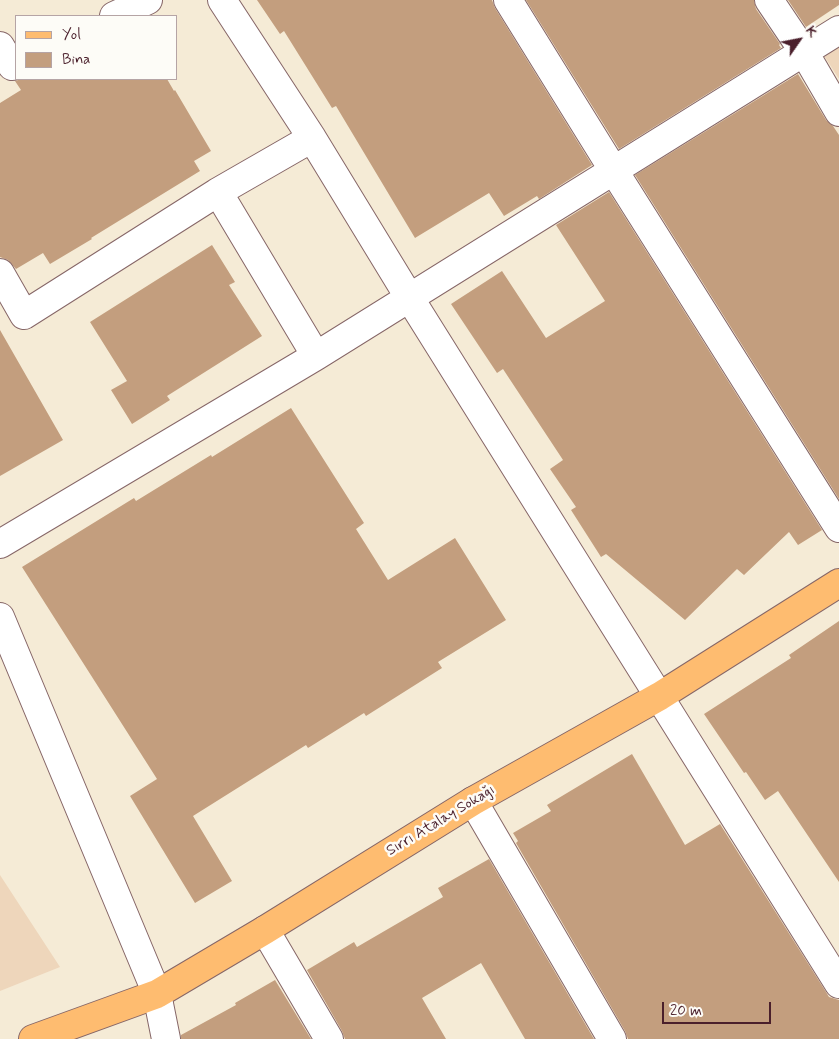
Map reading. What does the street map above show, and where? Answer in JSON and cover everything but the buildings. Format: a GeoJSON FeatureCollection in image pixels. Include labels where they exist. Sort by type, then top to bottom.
{"type":"FeatureCollection","features":[{"type":"Feature","properties":{"kind":"main road","name":"Sırrı Atalay Sokağı"},"geometry":{"type":"LineString","coordinates":[[33,1039],[157,994],[266,930],[473,801],[660,696],[839,583]]}},
{"type":"Feature","properties":{"kind":"street"},"geometry":{"type":"LineString","coordinates":[[116,15],[148,0]]}},
{"type":"Feature","properties":{"kind":"street"},"geometry":{"type":"LineString","coordinates":[[222,0],[312,138],[409,297],[839,984]]}},
{"type":"Feature","properties":{"kind":"street"},"geometry":{"type":"LineString","coordinates":[[508,0],[839,528]]}},
{"type":"Feature","properties":{"kind":"street"},"geometry":{"type":"LineString","coordinates":[[769,0],[804,52],[839,112]]}},
{"type":"Feature","properties":{"kind":"street"},"geometry":{"type":"LineString","coordinates":[[0,544],[316,356],[839,30]]}},
{"type":"Feature","properties":{"kind":"street"},"geometry":{"type":"LineString","coordinates":[[0,273],[24,315],[218,192],[312,138]]}},
{"type":"Feature","properties":{"kind":"street"},"geometry":{"type":"LineString","coordinates":[[218,192],[316,356]]}},
{"type":"Feature","properties":{"kind":"street"},"geometry":{"type":"LineString","coordinates":[[0,617],[157,994],[166,1039]]}},
{"type":"Feature","properties":{"kind":"street"},"geometry":{"type":"LineString","coordinates":[[473,801],[612,1039]]}},
{"type":"Feature","properties":{"kind":"street"},"geometry":{"type":"LineString","coordinates":[[266,930],[328,1039]]}},
{"type":"Feature","properties":{"kind":"shaded area"},"geometry":{"type":"Polygon","coordinates":[[[839,40],[839,79],[821,51],[839,40]]]}},
{"type":"Feature","properties":{"kind":"shaded area"},"geometry":{"type":"Polygon","coordinates":[[[0,875],[60,967],[0,991],[0,875]]]}}]}
